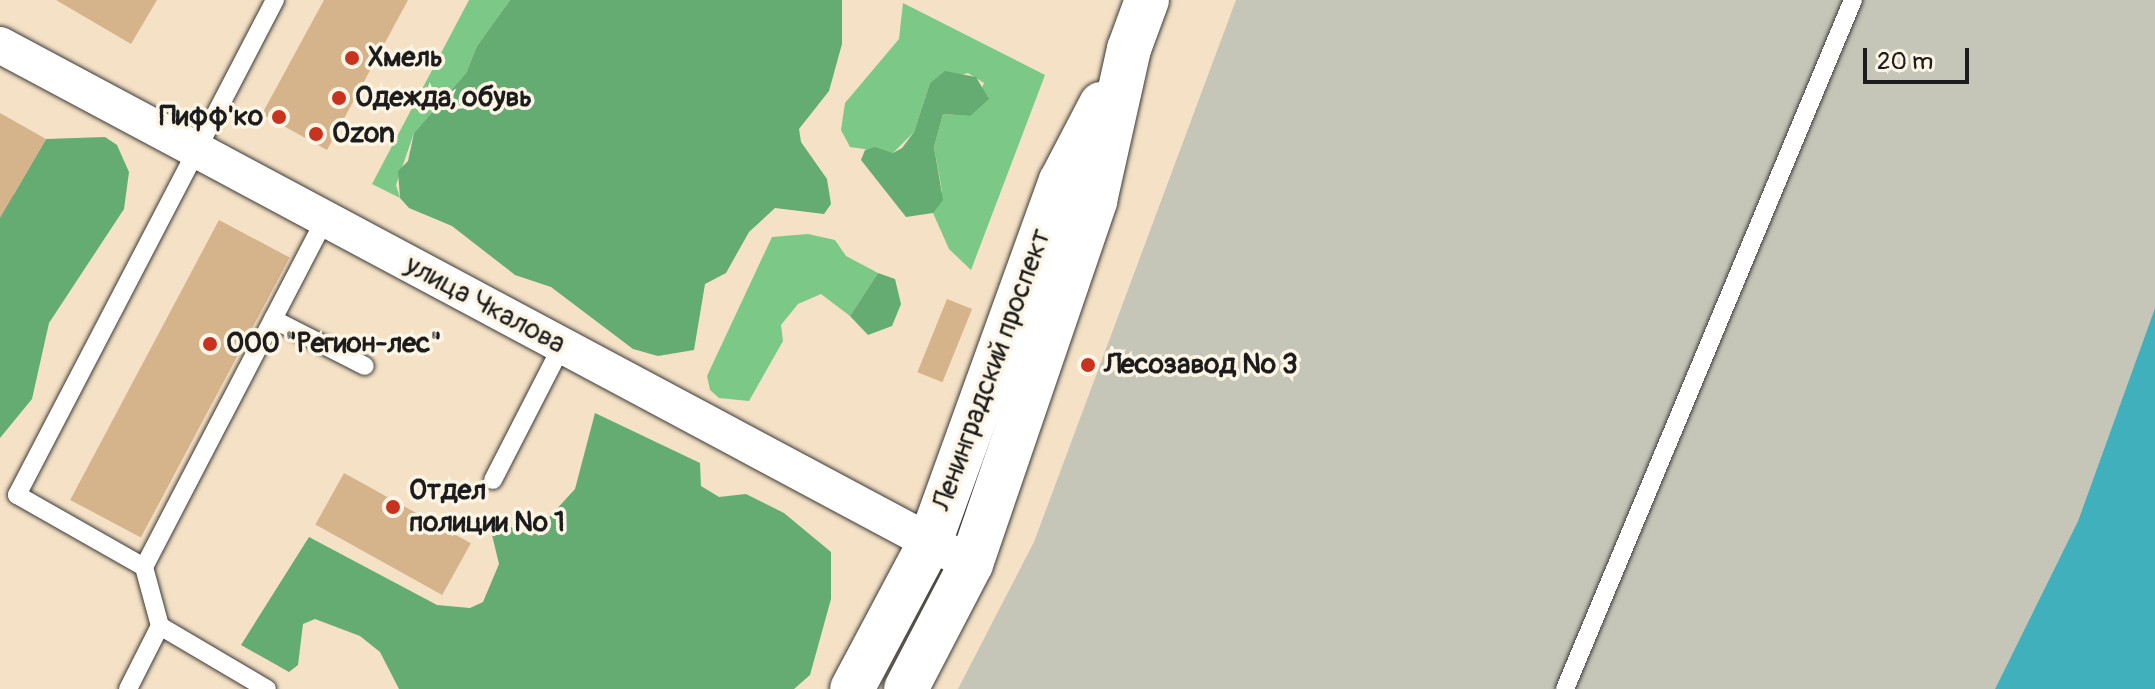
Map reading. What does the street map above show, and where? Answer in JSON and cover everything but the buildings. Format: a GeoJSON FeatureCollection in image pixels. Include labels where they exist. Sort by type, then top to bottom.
{"type":"FeatureCollection","features":[{"type":"Feature","properties":{"kind":"main road","name":"Ленинградский проспект"},"geometry":{"type":"LineString","coordinates":[[852,689],[930,542],[1061,181],[1129,49],[1147,0]]}},
{"type":"Feature","properties":{"kind":"main road","name":"Ленинградский проспект"},"geometry":{"type":"LineString","coordinates":[[906,689],[971,564],[1095,201],[1129,49]]}},
{"type":"Feature","properties":{"kind":"street","name":"улица Чкалова"},"geometry":{"type":"LineString","coordinates":[[0,45],[971,564]]}},
{"type":"Feature","properties":{"kind":"lane"},"geometry":{"type":"LineString","coordinates":[[144,567],[17,495],[275,0]]}},
{"type":"Feature","properties":{"kind":"lane"},"geometry":{"type":"LineString","coordinates":[[1565,689],[1853,0]]}},
{"type":"Feature","properties":{"kind":"lane"},"geometry":{"type":"LineString","coordinates":[[128,689],[160,626],[144,567],[325,220]]}},
{"type":"Feature","properties":{"kind":"lane"},"geometry":{"type":"LineString","coordinates":[[273,319],[365,366]]}},
{"type":"Feature","properties":{"kind":"lane"},"geometry":{"type":"LineString","coordinates":[[493,480],[562,346]]}},
{"type":"Feature","properties":{"kind":"lane"},"geometry":{"type":"LineString","coordinates":[[160,626],[267,689]]}},
{"type":"Feature","properties":{"kind":"shaded area"},"geometry":{"type":"Polygon","coordinates":[[[1236,0],[2155,0],[2155,308],[2078,521],[1995,689],[958,689],[1034,542],[1236,0]]]}},
{"type":"Feature","properties":{"kind":"green space"},"geometry":{"type":"Polygon","coordinates":[[[469,0],[510,0],[477,46],[466,73],[414,133],[396,185],[400,198],[372,184],[469,0]]]}},
{"type":"Feature","properties":{"kind":"green space"},"geometry":{"type":"Polygon","coordinates":[[[510,0],[842,0],[842,44],[829,91],[799,129],[801,142],[827,179],[831,204],[824,214],[775,208],[749,232],[726,273],[705,284],[694,350],[658,356],[633,349],[551,287],[515,275],[452,226],[409,208],[400,198],[398,171],[408,161],[414,133],[466,73],[477,46],[510,0]]]}},
{"type":"Feature","properties":{"kind":"green space"},"geometry":{"type":"Polygon","coordinates":[[[903,3],[1045,75],[971,270],[949,249],[933,213],[942,191],[934,147],[943,114],[970,116],[984,83],[968,73],[930,83],[914,132],[893,153],[850,147],[841,130],[845,103],[899,39],[903,3]]]}},
{"type":"Feature","properties":{"kind":"green space"},"geometry":{"type":"Polygon","coordinates":[[[945,71],[976,77],[989,99],[970,116],[943,114],[934,147],[943,200],[933,213],[906,217],[861,160],[865,150],[875,147],[893,153],[902,148],[914,132],[930,83],[945,71]]]}},
{"type":"Feature","properties":{"kind":"green space"},"geometry":{"type":"Polygon","coordinates":[[[105,137],[117,145],[129,172],[124,209],[49,323],[32,399],[0,438],[0,196],[14,194],[46,139],[105,137]]]}},
{"type":"Feature","properties":{"kind":"green space"},"geometry":{"type":"Polygon","coordinates":[[[808,234],[835,240],[846,256],[878,273],[850,316],[821,294],[798,304],[781,325],[783,341],[749,401],[719,398],[710,390],[707,376],[772,237],[808,234]]]}},
{"type":"Feature","properties":{"kind":"green space"},"geometry":{"type":"Polygon","coordinates":[[[878,273],[895,279],[901,304],[892,326],[868,335],[850,316],[878,273]]]}},
{"type":"Feature","properties":{"kind":"green space"},"geometry":{"type":"Polygon","coordinates":[[[595,413],[700,463],[701,486],[719,497],[746,494],[784,513],[831,552],[831,599],[810,675],[794,689],[399,689],[380,652],[360,636],[315,619],[303,624],[298,665],[289,672],[241,645],[309,537],[437,605],[470,608],[483,602],[499,564],[492,535],[496,521],[532,536],[575,489],[595,413]]]}},
{"type":"Feature","properties":{"kind":"water"},"geometry":{"type":"Polygon","coordinates":[[[2155,308],[2155,689],[1995,689],[2078,521],[2155,308]]]}},
{"type":"Feature","properties":{"kind":"place","name":"Хмель"},"geometry":{"type":"Point","coordinates":[352,58]}},
{"type":"Feature","properties":{"kind":"place","name":"Одежда, обувь"},"geometry":{"type":"Point","coordinates":[339,98]}},
{"type":"Feature","properties":{"kind":"place","name":"Пифф'ко"},"geometry":{"type":"Point","coordinates":[279,117]}},
{"type":"Feature","properties":{"kind":"place","name":"Ozon"},"geometry":{"type":"Point","coordinates":[316,134]}},
{"type":"Feature","properties":{"kind":"place","name":"ООО \"Регион-лес\""},"geometry":{"type":"Point","coordinates":[210,344]}},
{"type":"Feature","properties":{"kind":"place","name":"Лесозавод № 3"},"geometry":{"type":"Point","coordinates":[1088,365]}},
{"type":"Feature","properties":{"kind":"place","name":"Отдел полиции № 1"},"geometry":{"type":"Point","coordinates":[393,507]}}]}
